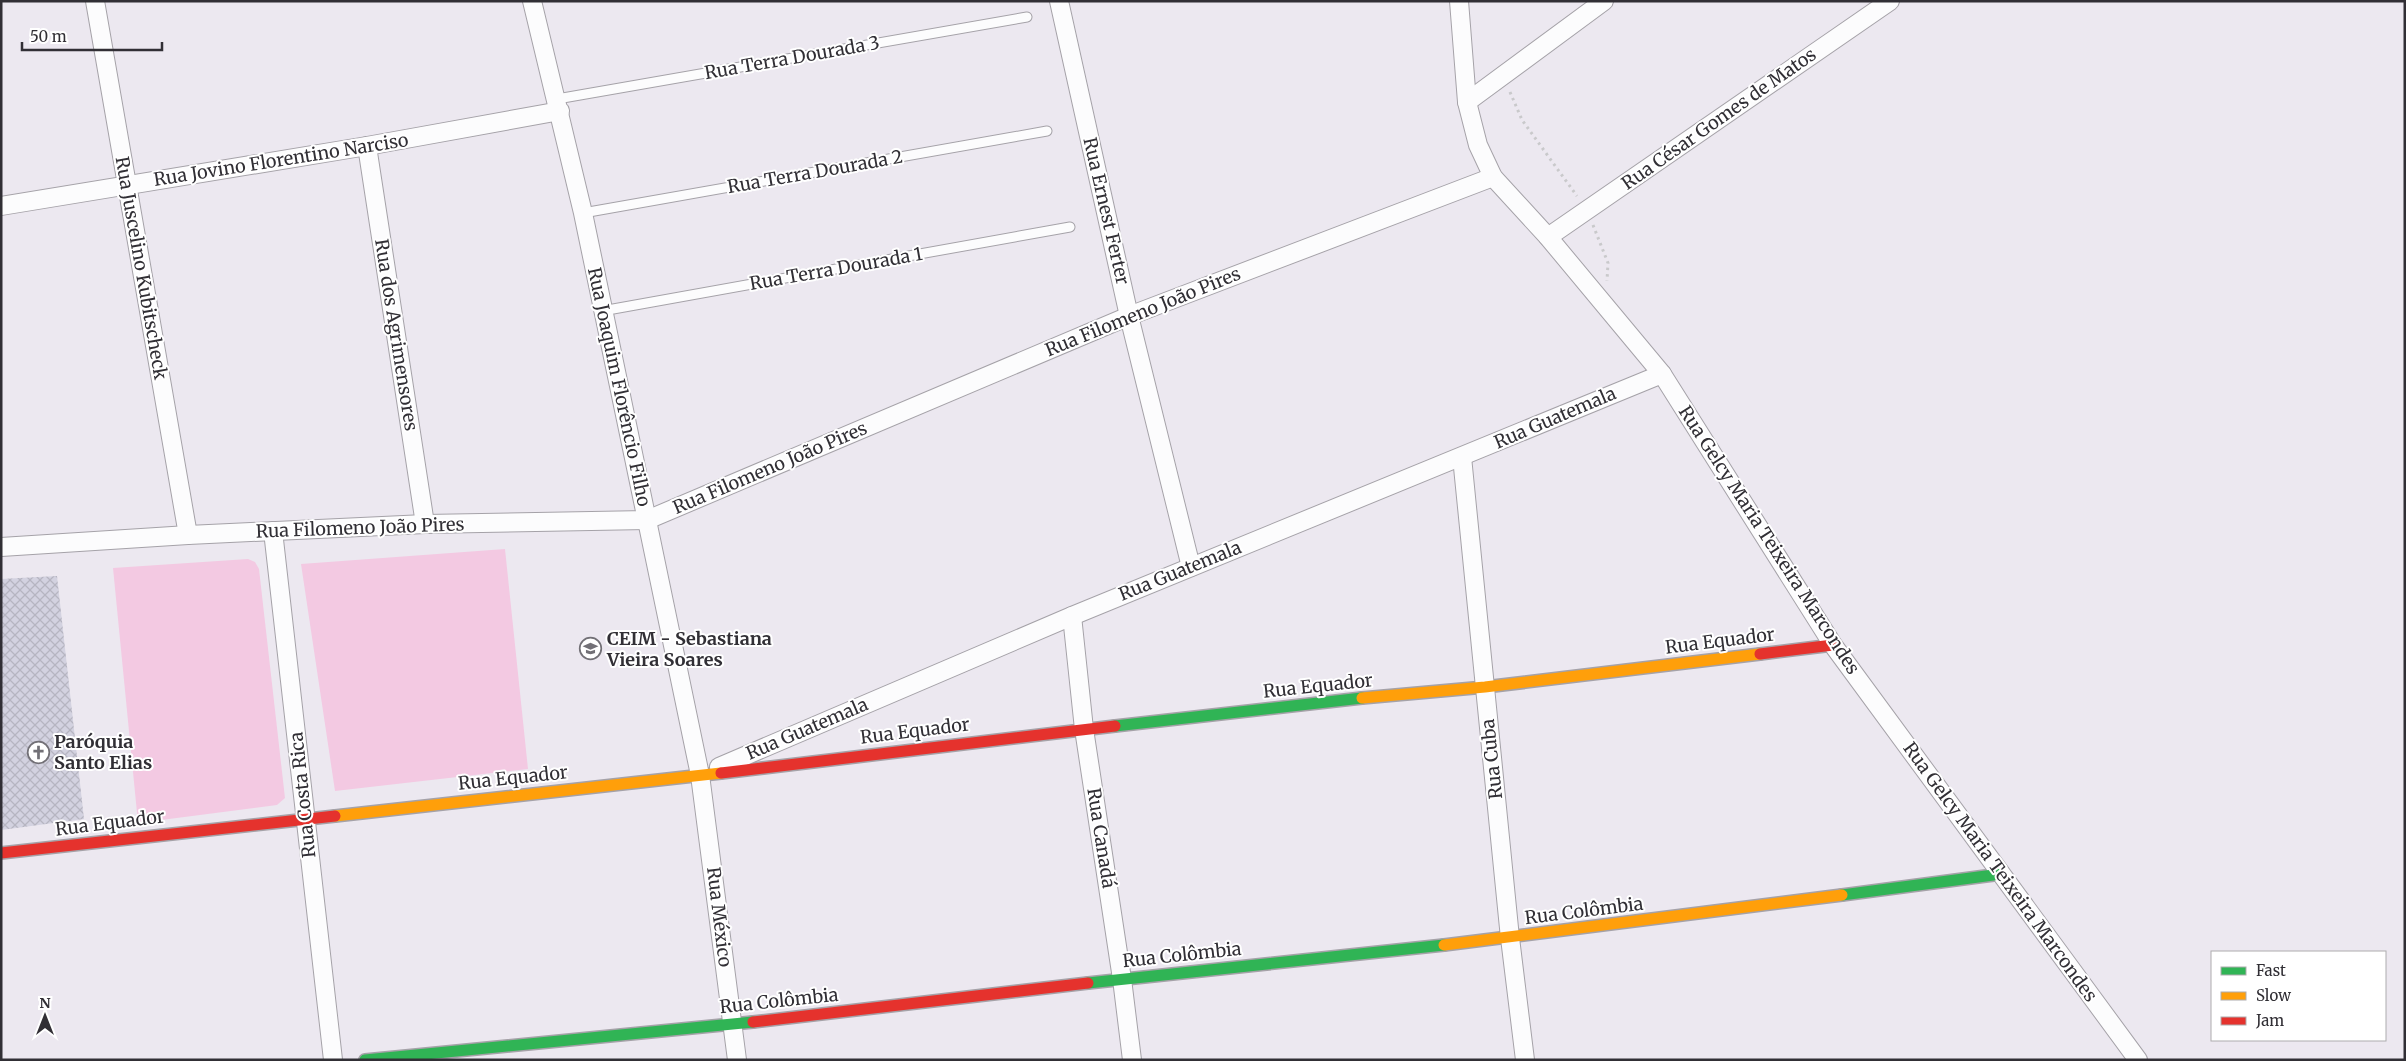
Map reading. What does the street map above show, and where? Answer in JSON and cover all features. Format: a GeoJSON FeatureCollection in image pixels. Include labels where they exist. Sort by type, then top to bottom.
{"type":"FeatureCollection","features":[{"type":"Feature","properties":{"kind":"street","name":"Rua Juscelino Kubitscheck"},"geometry":{"type":"LineString","coordinates":[[95,1],[188,535]]}},
{"type":"Feature","properties":{"kind":"street","name":"Rua Joaquim Florêncio Filho"},"geometry":{"type":"LineString","coordinates":[[532,1],[583,213],[700,775]]}},
{"type":"Feature","properties":{"kind":"street","name":"Rua Ernest Ferter"},"geometry":{"type":"LineString","coordinates":[[1059,1],[1129,316],[1191,567]]}},
{"type":"Feature","properties":{"kind":"street","name":"Rua Gelcy Maria Teixeira Marcondes"},"geometry":{"type":"LineString","coordinates":[[1459,1],[1467,102],[1478,145],[1492,176],[1548,237],[1606,310],[1662,374],[1833,644],[2138,1060]]}},
{"type":"Feature","properties":{"kind":"street"},"geometry":{"type":"LineString","coordinates":[[1467,102],[1604,1]]}},
{"type":"Feature","properties":{"kind":"street","name":"Rua César Gomes de Matos"},"geometry":{"type":"LineString","coordinates":[[1548,237],[1887,2]]}},
{"type":"Feature","properties":{"kind":"street","name":"Rua Jovino Florentino Narciso"},"geometry":{"type":"LineString","coordinates":[[1,206],[367,146],[558,105]]}},
{"type":"Feature","properties":{"kind":"street","name":"Rua dos Agrimensores"},"geometry":{"type":"LineString","coordinates":[[367,146],[425,524]]}},
{"type":"Feature","properties":{"kind":"street","name":"Rua Filomeno João Pires"},"geometry":{"type":"LineString","coordinates":[[1,547],[188,535],[425,524],[648,520],[1129,316],[1492,176]]}},
{"type":"Feature","properties":{"kind":"street","name":"Rua Guatemala"},"geometry":{"type":"LineString","coordinates":[[700,775],[1072,616],[1662,374]]}},
{"type":"Feature","properties":{"kind":"street","name":"Rua Cuba"},"geometry":{"type":"LineString","coordinates":[[1462,457],[1510,938],[1525,1060]]}},
{"type":"Feature","properties":{"kind":"street","name":"Rua Costa Rica"},"geometry":{"type":"LineString","coordinates":[[273,531],[333,1060]]}},
{"type":"Feature","properties":{"kind":"street","name":"Rua Canadá"},"geometry":{"type":"LineString","coordinates":[[1072,616],[1084,729],[1122,979],[1132,1060]]}},
{"type":"Feature","properties":{"kind":"street","name":"Rua Equador"},"geometry":{"type":"LineString","coordinates":[[1,853],[700,775],[1324,702],[1485,687],[1833,644]]}},
{"type":"Feature","properties":{"kind":"street","name":"Rua México"},"geometry":{"type":"LineString","coordinates":[[700,775],[737,1060]]}},
{"type":"Feature","properties":{"kind":"street","name":"Rua Colômbia"},"geometry":{"type":"LineString","coordinates":[[365,1060],[733,1024],[1122,979],[1510,938],[2001,874]]}},
{"type":"Feature","properties":{"kind":"lane","name":"Rua Terra Dourada 3"},"geometry":{"type":"LineString","coordinates":[[558,105],[1026,18]]}},
{"type":"Feature","properties":{"kind":"lane","name":"Rua Terra Dourada 2"},"geometry":{"type":"LineString","coordinates":[[583,213],[1047,131]]}},
{"type":"Feature","properties":{"kind":"lane","name":"Rua Terra Dourada 1"},"geometry":{"type":"LineString","coordinates":[[602,310],[1070,227]]}},
{"type":"Feature","properties":{"kind":"path"},"geometry":{"type":"LineString","coordinates":[[1503,76],[1522,120],[1587,210],[1608,263],[1606,310]]}},
{"type":"Feature","properties":{"kind":"shaded area"},"geometry":{"type":"Polygon","coordinates":[[[505,549],[528,769],[335,791],[301,564],[505,549]]]}},
{"type":"Feature","properties":{"kind":"shaded area"},"geometry":{"type":"Polygon","coordinates":[[[248,559],[255,562],[259,569],[285,798],[277,805],[138,823],[113,568],[248,559]]]}},
{"type":"Feature","properties":{"kind":"building","name":"Paróquia Santo Elias"},"geometry":{"type":"Polygon","coordinates":[[[57,576],[84,819],[1,830],[1,579],[57,576]]]}},
{"type":"Feature","properties":{"kind":"traffic: fast"},"geometry":{"type":"LineString","coordinates":[[1115,726],[1362,698]]}},
{"type":"Feature","properties":{"kind":"traffic: fast"},"geometry":{"type":"LineString","coordinates":[[1842,895],[2001,874]]}},
{"type":"Feature","properties":{"kind":"traffic: fast"},"geometry":{"type":"LineString","coordinates":[[1088,983],[1444,945]]}},
{"type":"Feature","properties":{"kind":"traffic: fast"},"geometry":{"type":"LineString","coordinates":[[365,1060],[753,1022]]}},
{"type":"Feature","properties":{"kind":"traffic: slow"},"geometry":{"type":"LineString","coordinates":[[1362,698],[1485,687],[1760,654]]}},
{"type":"Feature","properties":{"kind":"traffic: slow"},"geometry":{"type":"LineString","coordinates":[[335,816],[721,773]]}},
{"type":"Feature","properties":{"kind":"traffic: slow"},"geometry":{"type":"LineString","coordinates":[[1444,945],[1842,895]]}},
{"type":"Feature","properties":{"kind":"traffic: jam"},"geometry":{"type":"LineString","coordinates":[[1760,654],[1833,645]]}},
{"type":"Feature","properties":{"kind":"traffic: jam"},"geometry":{"type":"LineString","coordinates":[[721,773],[1115,726]]}},
{"type":"Feature","properties":{"kind":"traffic: jam"},"geometry":{"type":"LineString","coordinates":[[1,853],[335,816]]}},
{"type":"Feature","properties":{"kind":"traffic: jam"},"geometry":{"type":"LineString","coordinates":[[753,1022],[1088,983]]}},
{"type":"Feature","properties":{"kind":"place","name":"CEIM - Sebastiana Vieira Soares"},"geometry":{"type":"Point","coordinates":[591,649]}},
{"type":"Feature","properties":{"kind":"place","name":"Paróquia Santo Elias"},"geometry":{"type":"Point","coordinates":[38,752]}}]}
